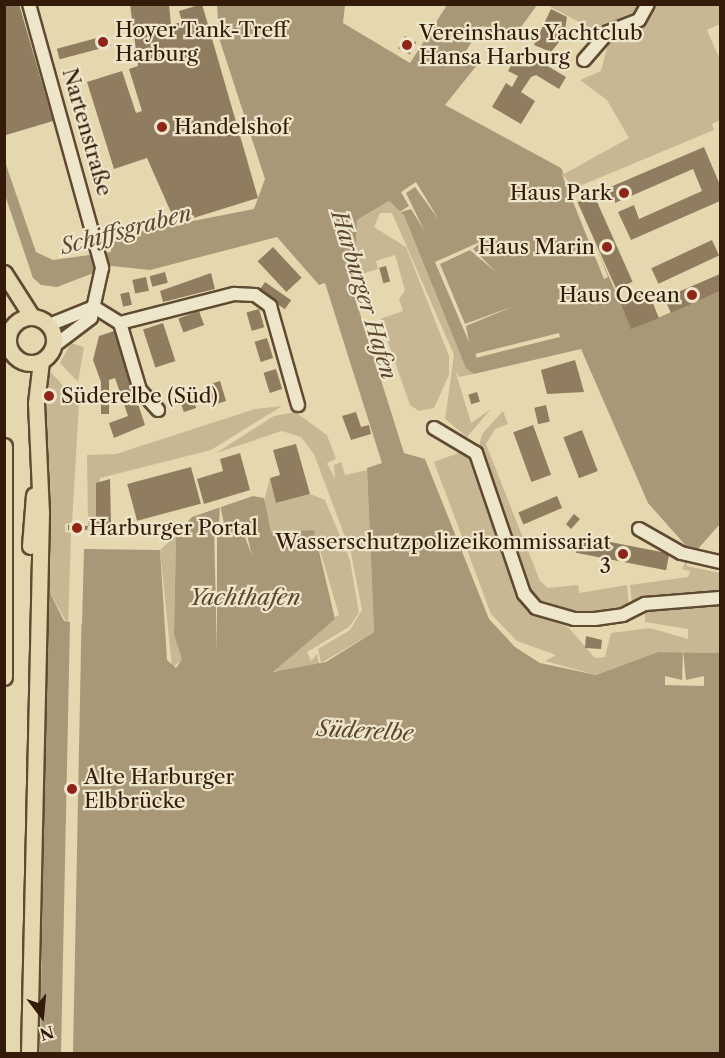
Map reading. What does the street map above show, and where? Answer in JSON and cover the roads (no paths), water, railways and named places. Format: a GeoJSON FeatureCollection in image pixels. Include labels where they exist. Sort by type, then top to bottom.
{"type":"FeatureCollection","features":[{"type":"Feature","properties":{"kind":"highway"},"geometry":{"type":"LineString","coordinates":[[4,447],[7,531],[4,677]]}},
{"type":"Feature","properties":{"kind":"main road"},"geometry":{"type":"LineString","coordinates":[[5,274],[32,317],[49,325],[54,346],[41,361],[36,403],[38,478],[21,1053]]}},
{"type":"Feature","properties":{"kind":"main road"},"geometry":{"type":"LineString","coordinates":[[5,274],[10,344],[36,403]]}},
{"type":"Feature","properties":{"kind":"main road"},"geometry":{"type":"LineString","coordinates":[[10,344],[32,317]]}},
{"type":"Feature","properties":{"kind":"main road"},"geometry":{"type":"LineString","coordinates":[[10,344],[41,361]]}},
{"type":"Feature","properties":{"kind":"main road"},"geometry":{"type":"LineString","coordinates":[[29,1053],[36,514]]}},
{"type":"Feature","properties":{"kind":"street","name":"Nartenstraße"},"geometry":{"type":"LineString","coordinates":[[29,4],[101,255],[102,268],[94,306],[85,324],[54,346]]}},
{"type":"Feature","properties":{"kind":"street"},"geometry":{"type":"LineString","coordinates":[[584,60],[608,32],[639,20],[648,4]]}},
{"type":"Feature","properties":{"kind":"street"},"geometry":{"type":"LineString","coordinates":[[120,323],[234,294],[255,295],[270,306],[298,405]]}},
{"type":"Feature","properties":{"kind":"street"},"geometry":{"type":"LineString","coordinates":[[49,325],[94,306],[120,323],[140,390],[158,410]]}},
{"type":"Feature","properties":{"kind":"street"},"geometry":{"type":"LineString","coordinates":[[434,428],[476,453],[525,594],[536,608],[574,619],[595,619],[623,615],[645,604],[720,598]]}},
{"type":"Feature","properties":{"kind":"street"},"geometry":{"type":"LineString","coordinates":[[639,529],[681,553],[720,562]]}},
{"type":"Feature","properties":{"kind":"water"},"geometry":{"type":"Polygon","coordinates":[[[217,5],[345,5],[343,23],[410,63],[447,5],[537,5],[516,34],[482,26],[466,51],[481,60],[445,105],[561,168],[632,329],[720,291],[720,524],[697,550],[688,548],[648,503],[581,349],[474,374],[466,368],[404,215],[389,201],[357,220],[355,276],[349,279],[404,453],[425,459],[489,619],[515,647],[540,663],[596,675],[658,652],[720,653],[720,1053],[5,1052],[5,627],[49,591],[64,621],[82,624],[84,549],[160,550],[167,660],[176,668],[182,659],[174,635],[176,535],[192,517],[253,496],[264,498],[271,532],[314,530],[335,619],[273,672],[326,662],[374,632],[367,468],[382,463],[325,283],[319,285],[277,237],[150,270],[112,266],[57,287],[41,285],[33,278],[5,195],[4,159],[36,252],[53,260],[111,252],[111,237],[254,209],[265,179],[219,38],[217,5]]]}},
{"type":"Feature","properties":{"kind":"place","name":"Hoyer Tank-Treff Harburg"},"geometry":{"type":"Point","coordinates":[103,42]}},
{"type":"Feature","properties":{"kind":"place","name":"Vereinshaus Yachtclub Hansa Harburg"},"geometry":{"type":"Point","coordinates":[407,45]}},
{"type":"Feature","properties":{"kind":"place","name":"Handelshof"},"geometry":{"type":"Point","coordinates":[162,127]}},
{"type":"Feature","properties":{"kind":"place","name":"Haus Park"},"geometry":{"type":"Point","coordinates":[624,193]}},
{"type":"Feature","properties":{"kind":"place","name":"Haus Marin"},"geometry":{"type":"Point","coordinates":[607,247]}},
{"type":"Feature","properties":{"kind":"place","name":"Haus Ocean"},"geometry":{"type":"Point","coordinates":[692,295]}},
{"type":"Feature","properties":{"kind":"place","name":"Süderelbe (Süd)"},"geometry":{"type":"Point","coordinates":[49,396]}},
{"type":"Feature","properties":{"kind":"place","name":"Harburger Portal"},"geometry":{"type":"Point","coordinates":[77,528]}},
{"type":"Feature","properties":{"kind":"place","name":"Wasserschutzpolizeikommissariat 3"},"geometry":{"type":"Point","coordinates":[623,554]}},
{"type":"Feature","properties":{"kind":"place","name":"Alte Harburger Elbbrücke"},"geometry":{"type":"Point","coordinates":[72,789]}},
{"type":"Feature","properties":{"kind":"water label","name":"Schiffsgraben"},"geometry":{"type":"Point","coordinates":[126,230]}},
{"type":"Feature","properties":{"kind":"water label","name":"Harburger Hafen"},"geometry":{"type":"Point","coordinates":[364,295]}},
{"type":"Feature","properties":{"kind":"water label","name":"Yachthafen"},"geometry":{"type":"Point","coordinates":[245,598]}},
{"type":"Feature","properties":{"kind":"water label","name":"Süderelbe"},"geometry":{"type":"Point","coordinates":[365,731]}}]}
